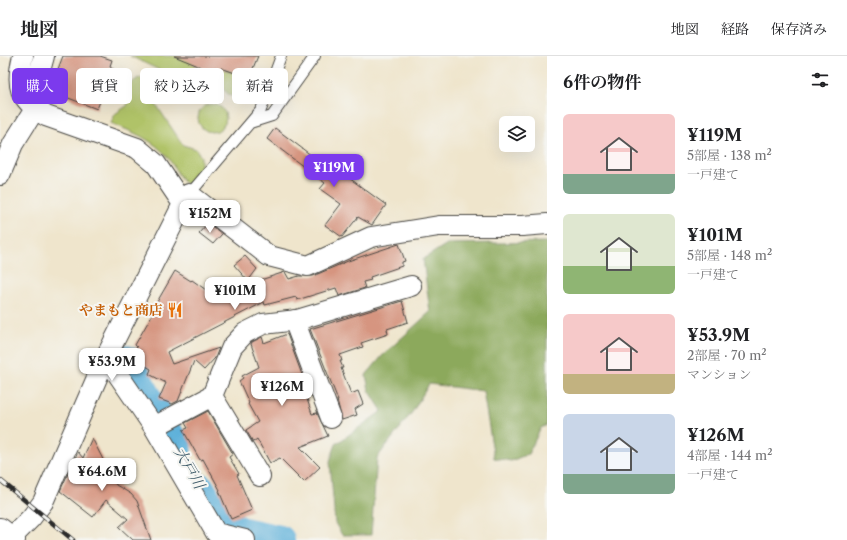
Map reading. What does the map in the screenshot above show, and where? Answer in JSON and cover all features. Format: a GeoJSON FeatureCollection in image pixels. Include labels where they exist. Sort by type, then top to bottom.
{"type":"FeatureCollection","features":[{"type":"Feature","properties":{"kind":"street"},"geometry":{"type":"LineString","coordinates":[[23,56],[18,76],[24,99],[37,110],[46,116],[137,148],[156,164],[186,199],[269,256],[308,266],[371,238],[439,226],[522,226],[547,224]]}},
{"type":"Feature","properties":{"kind":"street"},"geometry":{"type":"LineString","coordinates":[[0,175],[13,144],[37,110],[38,78],[44,56]]}},
{"type":"Feature","properties":{"kind":"street"},"geometry":{"type":"LineString","coordinates":[[9,536],[31,518],[43,502],[106,357],[186,199]]}},
{"type":"Feature","properties":{"kind":"street"},"geometry":{"type":"LineString","coordinates":[[159,424],[212,396],[232,347],[245,333],[263,324],[294,320],[411,286]]}},
{"type":"Feature","properties":{"kind":"street"},"geometry":{"type":"LineString","coordinates":[[294,320],[331,418]]}},
{"type":"Feature","properties":{"kind":"street"},"geometry":{"type":"LineString","coordinates":[[106,357],[159,424],[216,533],[246,540]]}},
{"type":"Feature","properties":{"kind":"street"},"geometry":{"type":"LineString","coordinates":[[212,396],[260,476]]}},
{"type":"Feature","properties":{"kind":"lane"},"geometry":{"type":"LineString","coordinates":[[186,199],[261,110],[282,56]]}},
{"type":"Feature","properties":{"kind":"lane"},"geometry":{"type":"LineString","coordinates":[[250,123],[272,116],[315,56]]}},
{"type":"Feature","properties":{"kind":"green space"},"geometry":{"type":"Polygon","coordinates":[[[130,56],[189,56],[198,59],[194,68],[155,68],[130,56]]]}},
{"type":"Feature","properties":{"kind":"green space"},"geometry":{"type":"Polygon","coordinates":[[[224,69],[232,72],[232,96],[225,91],[224,69]]]}},
{"type":"Feature","properties":{"kind":"green space"},"geometry":{"type":"Polygon","coordinates":[[[140,78],[140,104],[156,104],[183,145],[196,149],[201,157],[201,173],[187,185],[179,176],[169,159],[157,147],[143,137],[111,123],[115,114],[128,104],[132,104],[132,83],[140,78]]]}},
{"type":"Feature","properties":{"kind":"green space"},"geometry":{"type":"Polygon","coordinates":[[[207,105],[217,105],[222,108],[225,113],[225,123],[222,128],[217,131],[207,131],[202,128],[199,123],[199,113],[202,108],[207,105]]]}},
{"type":"Feature","properties":{"kind":"green space"},"geometry":{"type":"Polygon","coordinates":[[[547,242],[547,425],[541,428],[528,454],[511,461],[494,458],[483,391],[429,384],[413,411],[377,458],[371,535],[342,535],[335,523],[330,461],[336,444],[382,411],[369,390],[366,375],[383,355],[430,312],[423,259],[447,244],[547,242]]]}},
{"type":"Feature","properties":{"kind":"building"},"geometry":{"type":"Polygon","coordinates":[[[63,56],[100,56],[112,60],[110,66],[113,68],[76,68],[76,101],[68,98],[68,68],[58,68],[63,56]]]}},
{"type":"Feature","properties":{"kind":"building"},"geometry":{"type":"Polygon","coordinates":[[[174,56],[258,56],[253,68],[232,68],[232,72],[224,68],[203,68],[174,56]]]}},
{"type":"Feature","properties":{"kind":"building"},"geometry":{"type":"Polygon","coordinates":[[[84,104],[99,104],[97,109],[84,104]]]}},
{"type":"Feature","properties":{"kind":"building"},"geometry":{"type":"Polygon","coordinates":[[[275,128],[320,162],[323,159],[386,205],[372,225],[358,217],[342,237],[325,225],[341,204],[320,189],[325,183],[267,139],[275,128]]]}},
{"type":"Feature","properties":{"kind":"building"},"geometry":{"type":"Polygon","coordinates":[[[208,223],[222,234],[213,244],[199,233],[208,223]]]}},
{"type":"Feature","properties":{"kind":"building"},"geometry":{"type":"Polygon","coordinates":[[[399,244],[405,261],[402,262],[402,266],[370,277],[371,280],[363,282],[365,288],[339,296],[336,288],[297,300],[296,297],[265,305],[264,302],[167,352],[172,364],[219,348],[215,358],[204,370],[194,361],[178,401],[172,404],[159,399],[166,383],[149,374],[151,369],[131,358],[137,347],[135,345],[152,315],[150,314],[175,271],[191,281],[192,280],[216,297],[236,288],[285,272],[289,279],[299,276],[313,276],[348,261],[399,244]]]}},
{"type":"Feature","properties":{"kind":"building"},"geometry":{"type":"Polygon","coordinates":[[[245,256],[257,269],[248,281],[234,265],[245,256]]]}},
{"type":"Feature","properties":{"kind":"building"},"geometry":{"type":"Polygon","coordinates":[[[402,301],[408,322],[387,329],[388,334],[361,343],[363,347],[340,355],[342,361],[340,361],[343,368],[341,368],[351,394],[358,391],[363,404],[355,409],[357,415],[342,420],[338,400],[310,329],[402,301]]]}},
{"type":"Feature","properties":{"kind":"building"},"geometry":{"type":"Polygon","coordinates":[[[287,334],[305,383],[305,386],[303,387],[312,414],[317,413],[328,436],[300,447],[320,467],[304,482],[280,458],[270,463],[257,439],[253,442],[246,430],[258,422],[248,404],[249,403],[239,381],[243,378],[242,376],[259,367],[251,344],[252,342],[262,337],[264,343],[287,334]]]}},
{"type":"Feature","properties":{"kind":"building"},"geometry":{"type":"Polygon","coordinates":[[[208,411],[233,454],[229,457],[239,474],[237,475],[252,510],[231,519],[219,491],[220,490],[203,459],[200,460],[183,430],[188,428],[185,423],[208,411]]]}},
{"type":"Feature","properties":{"kind":"building"},"geometry":{"type":"Polygon","coordinates":[[[92,438],[116,485],[131,494],[137,501],[151,540],[133,540],[119,527],[128,519],[106,500],[93,517],[60,491],[78,452],[83,458],[92,438]]]}},
{"type":"Feature","properties":{"kind":"waterway","name":"大戸川"},"geometry":{"type":"LineString","coordinates":[[126,360],[177,448]]}},
{"type":"Feature","properties":{"kind":"waterway","name":"大戸川"},"geometry":{"type":"LineString","coordinates":[[200,488],[220,522],[243,532],[280,540]]}},
{"type":"Feature","properties":{"kind":"railway"},"geometry":{"type":"LineString","coordinates":[[0,480],[73,540]]}},
{"type":"Feature","properties":{"kind":"place","name":"やまもと商店"},"geometry":{"type":"Point","coordinates":[175,310]}}]}
